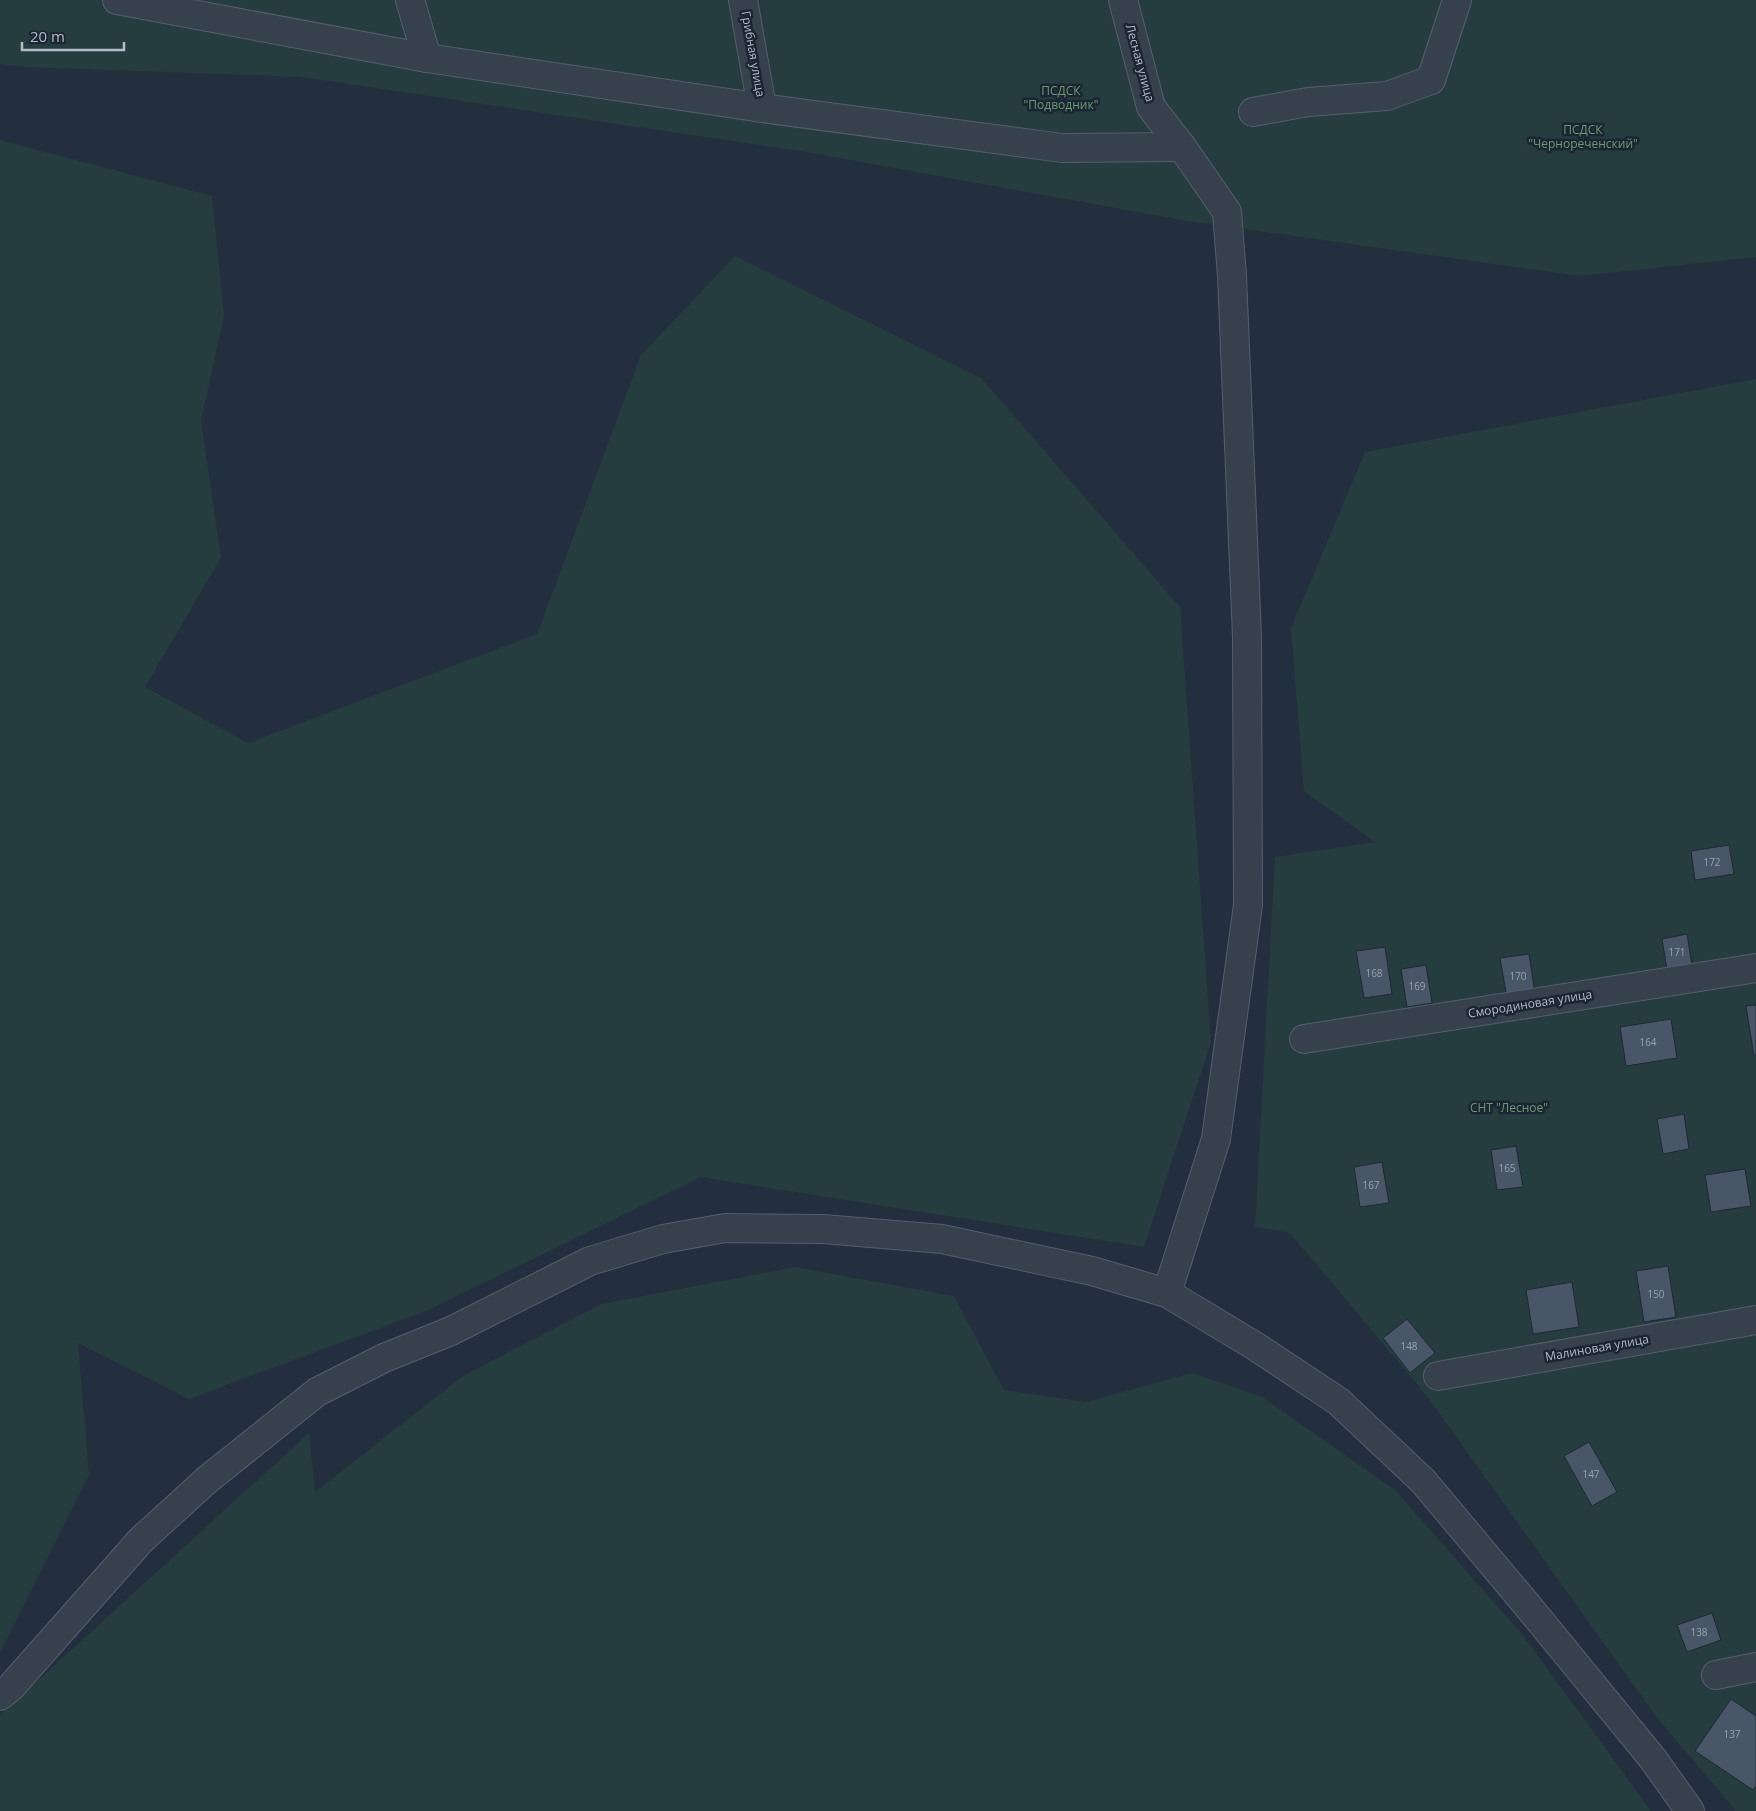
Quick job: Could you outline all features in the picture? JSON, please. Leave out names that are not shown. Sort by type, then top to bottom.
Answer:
[{"type":"street","points":[[117,0],[427,58],[762,108],[1062,148],[1182,147]]},
{"type":"street","points":[[410,0],[427,58]]},
{"type":"street","name":"Грибная улица","points":[[743,0],[762,108]]},
{"type":"street","name":"Лесная улица","points":[[1123,0],[1151,107],[1182,147],[1227,212],[1232,276],[1247,636],[1248,905],[1216,1139],[1166,1293]]},
{"type":"street","points":[[1253,112],[1308,102],[1388,96],[1432,80],[1458,0]]},
{"type":"street","name":"Смородиновая улица","points":[[1304,1039],[1756,968]]},
{"type":"street","points":[[0,1696],[11,1687],[141,1540],[208,1479],[317,1392],[384,1358],[451,1331],[590,1261],[663,1239],[725,1228],[824,1228],[942,1239],[1092,1271],[1166,1293],[1255,1346],[1338,1401],[1424,1481],[1653,1759],[1690,1811]]},
{"type":"street","name":"Малиновая улица","points":[[1438,1376],[1756,1320]]},
{"type":"street","points":[[1716,1675],[1756,1667]]},
{"type":"green space","points":[[0,0],[1756,0],[1756,257],[1580,276],[1187,221],[806,152],[302,77],[25,67],[0,64]]},
{"type":"green space","points":[[0,140],[212,196],[224,315],[201,421],[221,558],[145,687],[248,743],[537,634],[641,355],[735,256],[981,378],[1180,607],[1211,1042],[1144,1247],[701,1177],[426,1311],[189,1399],[78,1343],[89,1475],[0,1653]]},
{"type":"green space","name":"СНТ \"Лесное\"","points":[[1756,379],[1756,1811],[1736,1811],[1655,1715],[1427,1396],[1290,1233],[1255,1227],[1275,857],[1375,842],[1304,791],[1291,628],[1365,452]]},
{"type":"green space","points":[[795,1267],[954,1296],[1004,1390],[1086,1402],[1192,1373],[1262,1397],[1395,1490],[1522,1634],[1651,1811],[0,1811],[0,1715],[309,1433],[315,1492],[463,1376],[601,1304]]},
{"type":"building","points":[[1729,845],[1734,874],[1695,880],[1691,851]]},
{"type":"building","points":[[1687,934],[1692,966],[1667,970],[1662,939]]},
{"type":"building","points":[[1385,947],[1392,994],[1364,998],[1356,951]]},
{"type":"building","points":[[1529,954],[1535,994],[1507,998],[1500,958]]},
{"type":"building","points":[[1426,965],[1432,1003],[1407,1007],[1401,969]]},
{"type":"building","points":[[1756,1005],[1756,1055],[1754,1056],[1746,1006]]},
{"type":"building","points":[[1671,1019],[1677,1058],[1626,1066],[1620,1027]]},
{"type":"building","points":[[1684,1114],[1689,1149],[1663,1154],[1657,1119]]},
{"type":"building","points":[[1516,1146],[1523,1187],[1497,1190],[1491,1150]]},
{"type":"building","points":[[1382,1162],[1389,1203],[1360,1207],[1354,1167]]},
{"type":"building","points":[[1745,1169],[1751,1206],[1711,1212],[1705,1175]]},
{"type":"building","points":[[1668,1266],[1676,1317],[1644,1322],[1636,1271]]},
{"type":"building","points":[[1572,1282],[1579,1327],[1533,1334],[1526,1290]]},
{"type":"building","points":[[1407,1319],[1435,1353],[1410,1373],[1383,1338]]},
{"type":"building","points":[[1589,1442],[1617,1492],[1592,1506],[1564,1456]]},
{"type":"building","points":[[1712,1613],[1721,1640],[1687,1652],[1677,1625]]},
{"type":"building","points":[[1731,1699],[1756,1716],[1756,1786],[1753,1790],[1695,1751]]},
{"type":"park label","name":"ПСДСК \"Подводник\"","points":[[1061,98]]},
{"type":"park label","name":"ПСДСК \"Чернореченский\"","points":[[1583,137]]}]
